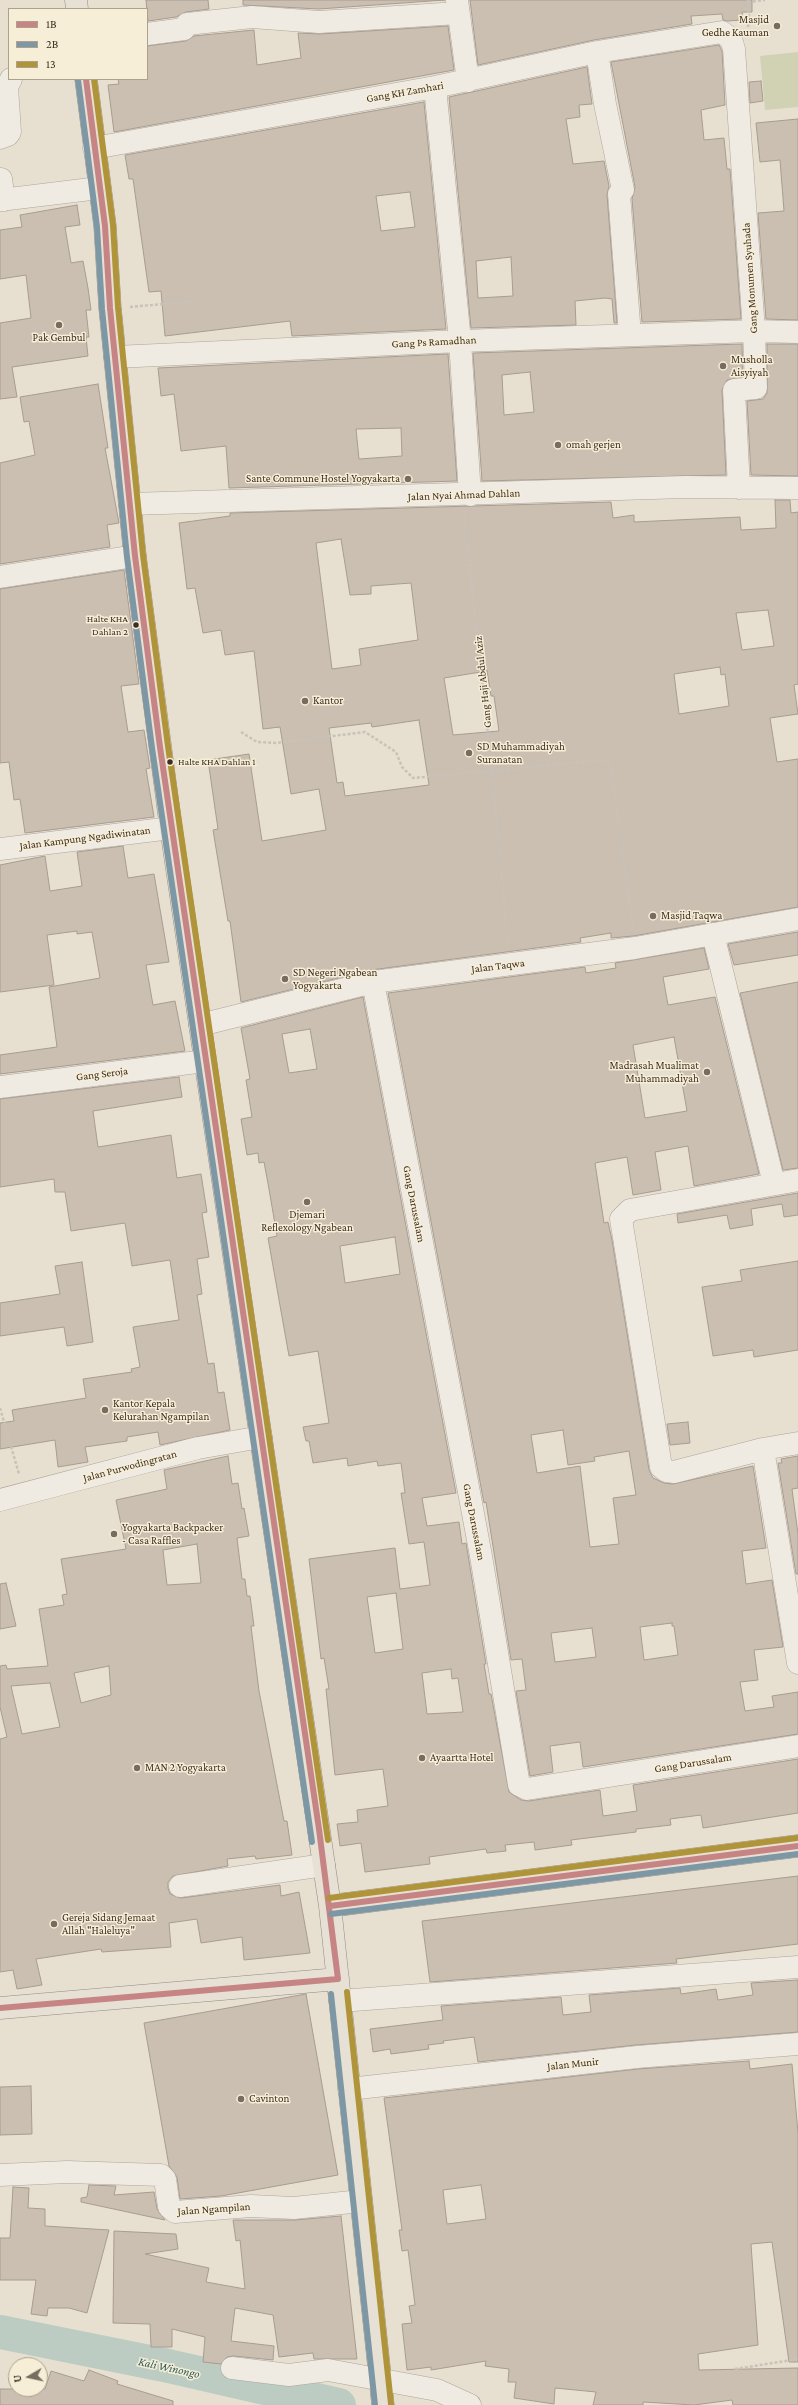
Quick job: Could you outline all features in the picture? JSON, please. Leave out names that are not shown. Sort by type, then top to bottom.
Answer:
[{"type":"main road","points":[[86,80],[105,226],[115,357],[135,556],[171,828],[330,1906],[381,2392]]},
{"type":"main road","points":[[330,1906],[798,1846]]},
{"type":"main road","points":[[0,2008],[338,1979]]},
{"type":"street","points":[[148,34],[184,29],[187,24],[252,17],[319,22],[373,9],[458,6],[468,80]]},
{"type":"street","name":"Gang KH Zamhari","points":[[94,148],[435,87],[597,52],[714,33]]},
{"type":"street","name":"Gang Monumen Syuhada","points":[[714,33],[726,35],[731,39],[734,49],[754,330],[756,388],[734,390],[739,488]]},
{"type":"street","points":[[597,52],[605,104],[616,148],[623,190],[619,194],[630,335]]},
{"type":"street","points":[[0,138],[8,135],[10,132],[6,87],[10,80]]},
{"type":"street","points":[[435,87],[460,341],[466,495]]},
{"type":"street","points":[[2,193],[99,188]]},
{"type":"street","name":"Gang Ps Ramadhan","points":[[115,357],[460,341],[754,330],[798,332]]},
{"type":"street","name":"Jalan Nyai Ahmad Dahlan","points":[[130,504],[466,495],[685,487],[798,488]]},
{"type":"street","points":[[0,577],[135,556]]},
{"type":"street","name":"Jalan Kampung Ngadiwinatan","points":[[0,849],[171,828]]},
{"type":"street","name":"Jalan Taqwa","points":[[200,1025],[372,982],[635,948],[798,919]]},
{"type":"street","points":[[713,934],[774,1184]]},
{"type":"street","name":"Gang Darussalam","points":[[372,982],[481,1556],[519,1785],[527,1789],[798,1746]]},
{"type":"street","name":"Gang Seroja","points":[[0,1087],[205,1061]]},
{"type":"street","points":[[798,1180],[630,1210],[621,1219],[661,1467],[666,1471],[674,1472],[763,1448],[798,1443]]},
{"type":"street","name":"Jalan Purwodingratan","points":[[0,1500],[198,1448],[261,1437]]},
{"type":"street","points":[[763,1448],[798,1663]]},
{"type":"street","points":[[180,1886],[324,1865]]},
{"type":"street","points":[[340,2001],[798,1967]]},
{"type":"street","name":"Jalan Munir","points":[[349,2089],[636,2057],[798,2044]]},
{"type":"street","name":"Jalan Ngampilan","points":[[0,2175],[67,2172],[161,2175],[165,2179],[170,2207],[175,2212],[251,2206],[294,2208],[361,2201]]},
{"type":"street","points":[[232,2368],[289,2375],[328,2370],[381,2392],[438,2390],[470,2405]]},
{"type":"path","points":[[748,2],[765,0]]},
{"type":"path","points":[[127,307],[195,301]]},
{"type":"path","name":"Gang Haji Abdul Aziz","points":[[466,495],[510,965]]},
{"type":"path","points":[[241,732],[257,742],[276,743],[365,732],[396,752],[402,767],[413,778],[603,760],[608,761],[611,767],[635,948]]},
{"type":"path","points":[[0,1408],[25,1493]]},
{"type":"path","points":[[735,2369],[798,2359]]},
{"type":"green space","points":[[798,52],[798,107],[765,110],[760,56]]},
{"type":"building","points":[[146,0],[208,0],[209,9],[186,12],[176,17],[148,21],[148,8],[147,8]]},
{"type":"building","points":[[243,0],[445,0],[319,9],[243,5]]},
{"type":"building","points":[[470,0],[752,0],[752,12],[742,12],[743,20],[723,20],[722,14],[691,16],[692,24],[594,40],[478,65]]},
{"type":"building","points":[[448,26],[454,70],[114,132],[108,85],[119,84],[118,80],[148,80],[148,46],[186,41],[194,36],[254,30],[257,65],[301,58],[298,33],[320,34]]},
{"type":"building","points":[[719,45],[722,51],[725,105],[701,110],[704,140],[724,138],[727,169],[730,169],[741,319],[642,322],[632,199],[635,187],[611,62]]},
{"type":"building","points":[[587,67],[592,104],[579,105],[580,117],[566,119],[573,164],[604,161],[609,186],[607,195],[617,323],[614,323],[612,299],[605,298],[575,301],[576,325],[471,328],[449,97]],"holes":[[[511,257],[513,296],[478,298],[476,261]]]},
{"type":"building","points":[[761,81],[763,101],[750,103],[749,82]]},
{"type":"building","points":[[424,102],[446,329],[292,336],[290,321],[165,336],[161,291],[149,292],[133,179],[129,179],[125,155]],"holes":[[[410,192],[415,227],[381,231],[376,196]]]},
{"type":"building","points":[[798,119],[798,320],[766,319],[758,213],[784,211],[780,160],[760,162],[756,123]]},
{"type":"building","points":[[77,205],[80,225],[65,227],[71,263],[83,261],[88,288],[91,310],[86,310],[89,337],[86,337],[88,356],[12,367],[17,397],[0,399],[0,323],[31,318],[26,275],[0,279],[0,230],[22,227],[20,215]]},
{"type":"building","points":[[742,344],[743,377],[727,380],[722,390],[726,475],[482,481],[473,353]],"holes":[[[530,372],[534,412],[504,415],[502,375]]]},
{"type":"building","points":[[767,344],[798,344],[798,476],[751,475],[747,401],[763,399],[767,393]]},
{"type":"building","points":[[448,354],[457,481],[229,488],[226,446],[181,451],[174,394],[161,396],[158,368]],"holes":[[[401,428],[402,456],[359,459],[356,429]]]},
{"type":"building","points":[[98,384],[108,448],[105,448],[119,523],[107,525],[110,547],[0,564],[0,463],[35,455],[29,421],[24,422],[20,397]]},
{"type":"building","points":[[775,500],[790,500],[791,513],[798,512],[798,684],[794,685],[798,714],[770,718],[777,762],[798,759],[798,907],[633,936],[611,938],[611,933],[580,938],[581,942],[371,970],[241,1002],[230,921],[228,921],[213,830],[218,829],[208,760],[249,754],[262,841],[326,830],[319,789],[291,794],[280,727],[263,729],[254,651],[225,655],[221,630],[203,633],[195,588],[187,589],[179,523],[230,516],[230,513],[611,502],[613,518],[634,515],[634,522],[740,517],[741,530],[776,528]],"holes":[[[341,539],[350,595],[371,594],[371,586],[411,583],[418,640],[359,649],[361,665],[332,669],[316,543]],[[768,610],[774,646],[742,650],[736,613]],[[720,667],[721,675],[725,674],[729,706],[679,714],[674,674]],[[487,671],[491,696],[494,696],[499,731],[453,735],[444,678]],[[419,720],[429,785],[345,796],[343,782],[337,783],[329,728],[371,723],[372,727]]]},
{"type":"building","points":[[124,570],[139,684],[121,686],[128,732],[144,730],[150,768],[146,769],[154,817],[25,833],[20,799],[14,800],[9,762],[0,763],[0,589]]},
{"type":"building","points":[[123,846],[128,878],[154,874],[169,962],[146,965],[153,1005],[175,1001],[185,1051],[0,1074],[0,1055],[57,1047],[49,987],[100,978],[92,932],[77,934],[77,931],[47,935],[54,985],[0,992],[0,865],[45,856],[50,891],[82,886],[77,852]]},
{"type":"building","points":[[798,932],[798,955],[734,965],[728,944]]},
{"type":"building","points":[[704,948],[709,969],[663,977],[668,1005],[715,997],[759,1174],[694,1186],[688,1146],[655,1152],[661,1190],[633,1195],[627,1157],[595,1163],[604,1223],[608,1222],[612,1240],[649,1470],[653,1478],[664,1483],[673,1484],[753,1466],[766,1548],[742,1551],[746,1584],[772,1580],[783,1647],[754,1650],[758,1680],[740,1682],[745,1711],[774,1707],[772,1696],[798,1692],[798,1734],[583,1767],[580,1742],[550,1746],[553,1772],[530,1776],[516,1691],[526,1690],[522,1659],[511,1660],[486,1502],[484,1503],[388,993],[585,967],[586,973],[616,968],[615,963]],"holes":[[[674,1037],[687,1111],[645,1118],[633,1045]],[[563,1430],[568,1465],[595,1461],[594,1457],[629,1451],[636,1495],[613,1498],[619,1544],[590,1547],[580,1466],[537,1473],[531,1435]],[[672,1623],[672,1626],[674,1626],[678,1655],[644,1660],[640,1627]],[[592,1628],[596,1657],[555,1662],[551,1633]]]},
{"type":"building","points":[[798,982],[798,1168],[783,1170],[740,993]]},
{"type":"building","points":[[363,997],[456,1493],[422,1498],[427,1526],[459,1522],[462,1544],[466,1543],[486,1664],[484,1664],[489,1694],[491,1694],[509,1792],[521,1800],[529,1801],[600,1790],[603,1816],[637,1811],[633,1785],[798,1759],[798,1813],[703,1828],[701,1815],[670,1819],[671,1825],[636,1829],[636,1832],[571,1840],[572,1845],[535,1850],[534,1842],[505,1845],[506,1851],[487,1853],[486,1849],[429,1857],[430,1864],[365,1872],[361,1843],[340,1846],[337,1824],[358,1822],[357,1810],[388,1806],[383,1769],[335,1775],[326,1689],[329,1689],[324,1658],[321,1659],[309,1559],[395,1548],[400,1589],[430,1585],[424,1542],[409,1544],[401,1493],[405,1493],[401,1463],[378,1466],[377,1461],[348,1466],[347,1458],[313,1463],[309,1441],[306,1441],[303,1427],[329,1423],[318,1351],[289,1356],[268,1238],[277,1236],[264,1162],[259,1163],[258,1153],[247,1155],[241,1119],[252,1117],[246,1080],[250,1079],[241,1028]],"holes":[[[310,1029],[317,1069],[289,1073],[282,1034]],[[395,1237],[400,1274],[345,1283],[340,1246]],[[396,1593],[403,1649],[375,1653],[367,1597]],[[451,1669],[452,1679],[458,1678],[463,1712],[427,1714],[422,1673]]]},
{"type":"building","points":[[179,1077],[182,1097],[93,1111],[98,1147],[171,1135],[177,1178],[201,1174],[207,1212],[202,1213],[209,1257],[197,1259],[202,1294],[197,1295],[208,1364],[214,1363],[218,1393],[224,1392],[230,1430],[160,1445],[158,1432],[127,1437],[127,1441],[85,1447],[88,1462],[58,1467],[55,1440],[0,1449],[0,1423],[14,1421],[12,1410],[86,1398],[83,1379],[132,1372],[131,1369],[140,1367],[133,1327],[179,1320],[170,1260],[132,1266],[125,1223],[71,1231],[65,1192],[55,1192],[54,1179],[0,1187],[0,1099]]},
{"type":"building","points":[[798,1193],[798,1215],[784,1217],[782,1204],[751,1209],[753,1225],[730,1229],[727,1215],[678,1223],[677,1214]]},
{"type":"building","points":[[798,1261],[798,1350],[754,1357],[753,1350],[713,1356],[702,1287],[742,1281],[740,1270]]},
{"type":"building","points":[[82,1262],[93,1342],[67,1346],[64,1327],[0,1336],[0,1303],[60,1294],[55,1266]]},
{"type":"building","points":[[688,1422],[690,1443],[670,1445],[667,1424]]},
{"type":"building","points":[[228,1456],[232,1484],[238,1483],[242,1509],[244,1508],[249,1536],[237,1538],[242,1579],[245,1579],[247,1596],[250,1596],[254,1626],[251,1626],[259,1691],[284,1821],[287,1821],[292,1855],[256,1859],[255,1856],[227,1859],[228,1866],[173,1876],[168,1882],[168,1888],[170,1894],[181,1898],[280,1885],[281,1896],[299,1892],[310,1953],[244,1960],[242,1937],[201,1943],[197,1919],[169,1923],[171,1947],[102,1952],[101,1949],[36,1959],[42,1985],[17,1989],[13,1970],[0,1972],[0,1739],[7,1737],[0,1707],[0,1666],[6,1665],[7,1669],[48,1666],[39,1609],[64,1605],[62,1595],[67,1594],[61,1559],[126,1549],[116,1500],[167,1489],[164,1470]],"holes":[[[197,1544],[201,1583],[167,1585],[163,1550]],[[109,1666],[111,1695],[81,1703],[74,1673]],[[50,1683],[60,1727],[22,1734],[11,1686]]]},
{"type":"building","points":[[798,1456],[798,1488],[792,1489],[798,1534],[798,1574],[796,1574],[778,1463],[782,1463],[781,1459]]},
{"type":"building","points":[[6,1583],[16,1626],[0,1629],[0,1584]]},
{"type":"building","points":[[798,1876],[798,1944],[676,1959],[677,1963],[430,1982],[422,1921]]},
{"type":"building","points":[[798,1980],[798,2032],[636,2045],[478,2062],[474,2037],[443,2041],[444,2043],[428,2045],[429,2049],[391,2054],[390,2049],[373,2052],[370,2029],[443,2020],[441,2006],[561,1997],[563,2015],[591,2012],[589,1995],[680,1988],[681,1994],[716,1989],[718,2000],[753,1995],[751,1983]]},
{"type":"building","name":"Cavinton","points":[[306,1994],[338,2175],[221,2196],[180,2199],[177,2177],[169,2166],[144,2023]]},
{"type":"building","points":[[749,2061],[750,2069],[792,2064],[798,2133],[798,2362],[789,2362],[772,2242],[751,2244],[758,2345],[698,2354],[699,2370],[798,2368],[798,2405],[733,2405],[732,2400],[694,2405],[643,2402],[643,2405],[593,2405],[596,2392],[555,2388],[554,2404],[514,2398],[516,2382],[508,2382],[509,2369],[485,2366],[486,2361],[431,2370],[431,2367],[407,2370],[402,2324],[412,2323],[409,2306],[415,2305],[408,2250],[402,2251],[399,2230],[402,2230],[384,2098],[638,2069]],"holes":[[[481,2185],[486,2219],[447,2224],[443,2190]]]},
{"type":"building","points":[[31,2086],[32,2134],[0,2135],[0,2087]]},
{"type":"building","points":[[89,2185],[116,2186],[114,2195],[154,2192],[157,2209],[165,2220],[81,2202],[81,2198],[87,2197]]},
{"type":"building","points":[[13,2187],[29,2188],[28,2208],[45,2209],[45,2226],[109,2230],[87,2313],[69,2308],[48,2308],[47,2316],[31,2314],[36,2280],[0,2280],[0,2238],[10,2238]]},
{"type":"building","points":[[341,2216],[357,2359],[314,2359],[313,2353],[279,2357],[273,2315],[235,2308],[231,2341],[274,2346],[273,2360],[234,2356],[227,2357],[221,2364],[203,2362],[205,2337],[172,2329],[172,2347],[151,2347],[150,2324],[113,2323],[114,2231],[176,2234],[178,2249],[145,2254],[209,2268],[206,2282],[245,2289],[240,2240],[236,2241],[233,2220],[295,2220]]},
{"type":"building","points":[[89,2370],[118,2381],[117,2384],[173,2401],[173,2405],[0,2405],[0,2389],[8,2389],[8,2397],[48,2397],[48,2380],[51,2371],[84,2381]]},
{"type":"waterway","name":"Kali Winongo","points":[[0,2332],[164,2365],[339,2405]]},
{"type":"transit line","name":"2B","points":[[78,80],[97,227],[102,309],[127,557],[152,748],[312,1842]]},
{"type":"transit line","name":"1B","points":[[0,2008],[338,1979],[319,1829],[160,747],[135,556],[110,308],[105,226],[86,80]]},
{"type":"transit line","name":"13","points":[[94,80],[113,225],[118,307],[143,555],[168,746],[328,1840]]},
{"type":"transit line","name":"13","points":[[329,1898],[797,1838]]},
{"type":"transit line","name":"1B","points":[[330,1906],[798,1846]]},
{"type":"transit line","name":"2B","points":[[331,1914],[798,1854]]},
{"type":"transit line","name":"13","points":[[347,1992],[391,2404]]},
{"type":"transit line","name":"2B","points":[[331,1994],[375,2405]]},
{"type":"place","name":"Masjid Gedhe Kauman","points":[[777,26]]},
{"type":"place","name":"Pak Gembul","points":[[59,325]]},
{"type":"place","name":"Musholla Aisyiyah","points":[[723,366]]},
{"type":"place","name":"omah gerjen","points":[[558,445]]},
{"type":"place","name":"Sante Commune Hostel Yogyakarta","points":[[408,479]]},
{"type":"place","name":"Halte KHA Dahlan 2","points":[[136,625]]},
{"type":"place","name":"Kantor","points":[[305,701]]},
{"type":"place","name":"SD Muhammadiyah Suranatan","points":[[469,753]]},
{"type":"place","name":"Halte KHA Dahlan 1","points":[[170,762]]},
{"type":"place","name":"Masjid Taqwa","points":[[653,916]]},
{"type":"place","name":"SD Negeri Ngabean Yogyakarta","points":[[285,979]]},
{"type":"place","name":"Madrasah Mualimat Muhammadiyah","points":[[707,1072]]},
{"type":"place","name":"Djemari Reflexology Ngabean","points":[[307,1202]]},
{"type":"place","name":"Kantor Kepala Kelurahan Ngampilan","points":[[105,1410]]},
{"type":"place","name":"Yogyakarta Backpacker - Casa Raffles","points":[[114,1534]]},
{"type":"place","name":"Ayaartta Hotel","points":[[422,1758]]},
{"type":"place","name":"MAN 2 Yogyakarta","points":[[137,1768]]},
{"type":"place","name":"Gereja Sidang Jemaat Allah \"Haleluya\"","points":[[54,1924]]},
{"type":"place","name":"Cavinton","points":[[241,2099]]}]
